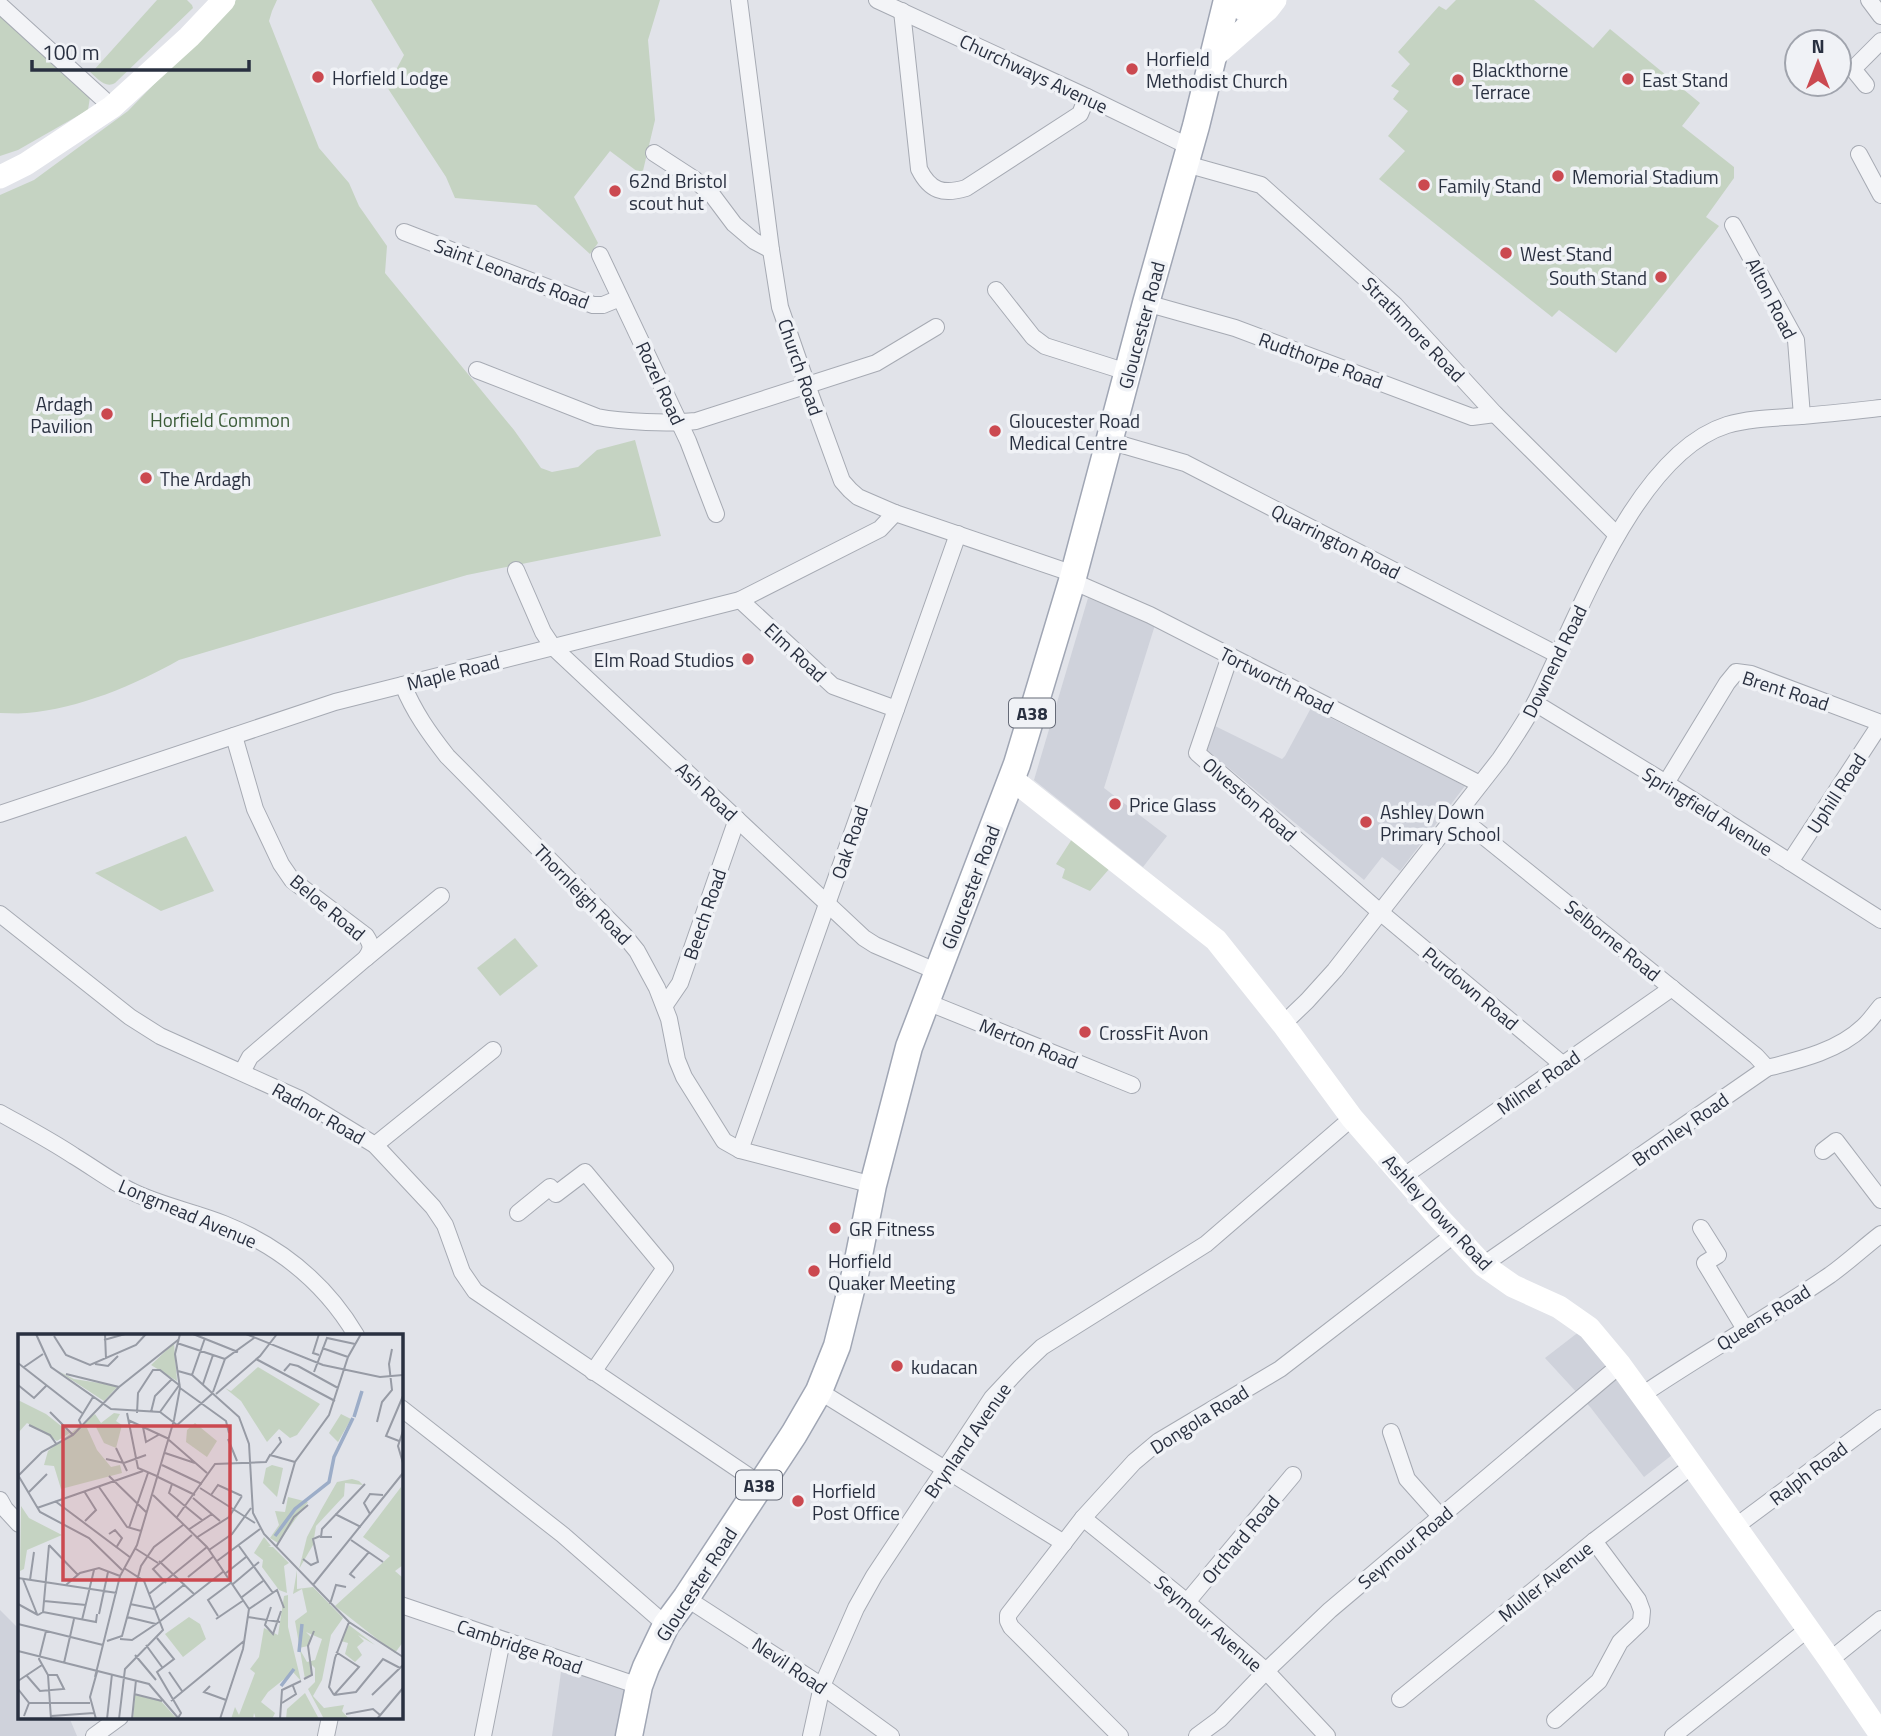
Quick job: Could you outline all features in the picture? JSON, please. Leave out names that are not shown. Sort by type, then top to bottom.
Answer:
[{"type":"main road","name":"Gloucester Road","points":[[629,1736],[639,1686],[666,1625],[819,1391],[833,1355],[846,1312],[873,1185],[909,1047],[1012,779],[1073,577],[1188,155],[1227,0]]},
{"type":"main road","points":[[1234,0],[1241,8],[1252,9],[1268,0]]},
{"type":"main road","points":[[1213,57],[1275,0]]},
{"type":"main road","points":[[0,177],[112,107],[189,37],[214,3]]},
{"type":"main road","name":"Ashley Down Road","points":[[1012,779],[1216,940],[1283,1024],[1352,1118],[1483,1265],[1513,1286],[1559,1307],[1589,1328],[1642,1395],[1881,1735]]},
{"type":"street","name":"Church Road","points":[[739,0],[780,307],[842,481],[858,497],[895,513],[1073,577]]},
{"type":"street","name":"Churchways Avenue","points":[[877,0],[1087,97],[1188,155]]},
{"type":"street","points":[[1869,0],[1881,16]]},
{"type":"street","points":[[0,5],[112,107]]},
{"type":"street","points":[[902,12],[919,169],[925,180],[934,188],[944,192],[966,188],[1080,114],[1087,97]]},
{"type":"street","points":[[1866,85],[1853,69],[1881,41]]},
{"type":"street","points":[[654,153],[694,179],[713,196],[734,224],[754,241],[771,250]]},
{"type":"street","points":[[1859,154],[1881,195]]},
{"type":"street","name":"Strathmore Road","points":[[1188,155],[1261,185],[1395,305],[1494,414],[1617,535]]},
{"type":"street","name":"Alton Road","points":[[1733,225],[1796,340],[1802,416]]},
{"type":"street","name":"Saint Leonards Road","points":[[404,232],[593,305],[603,305],[620,298]]},
{"type":"street","name":"Rozel Road","points":[[600,255],[680,423],[716,514]]},
{"type":"street","points":[[996,290],[1032,337],[1045,346],[1128,372]]},
{"type":"street","name":"Rudthorpe Road","points":[[1146,303],[1235,328],[1472,416],[1494,414]]},
{"type":"street","points":[[477,370],[597,417],[680,423],[696,421],[876,363],[936,327]]},
{"type":"street","name":"Downend Road","points":[[1283,1024],[1335,970],[1518,733],[1617,535],[1635,506],[1665,469],[1689,445],[1726,425],[1749,420],[1881,408]]},
{"type":"street","name":"Quarrington Road","points":[[1109,441],[1185,463],[1558,655]]},
{"type":"street","name":"Maple Road","points":[[0,814],[335,702],[740,600],[880,529],[895,513]]},
{"type":"street","name":"Oak Road","points":[[740,1150],[958,534]]},
{"type":"street","name":"Ash Road","points":[[516,570],[543,632],[553,647],[864,938],[938,972]]},
{"type":"street","name":"Tortworth Road","points":[[1073,577],[1480,784]]},
{"type":"street","name":"Elm Road","points":[[740,600],[833,686],[896,709]]},
{"type":"street","name":"Olveston Road","points":[[1230,656],[1196,753],[1380,912]]},
{"type":"street","name":"Brent Road","points":[[1666,783],[1721,691],[1736,672],[1751,674],[1881,723]]},
{"type":"street","name":"Thornleigh Road","points":[[403,685],[425,728],[447,756],[624,934],[637,951],[665,1005],[677,1060],[684,1077],[724,1141],[740,1150],[873,1185]]},
{"type":"street","name":"Springfield Avenue","points":[[1535,703],[1881,920]]},
{"type":"street","name":"Uphill Road","points":[[1790,862],[1881,723]]},
{"type":"street","name":"Beloe Road","points":[[234,736],[255,809],[281,864],[292,880],[366,936],[371,951],[258,1048],[242,1072]]},
{"type":"street","name":"Selborne Road","points":[[1457,814],[1756,1056],[1767,1068]]},
{"type":"street","name":"Beech Road","points":[[665,1005],[680,983],[737,819]]},
{"type":"street","points":[[366,958],[441,896]]},
{"type":"street","name":"Purdown Road","points":[[1380,912],[1562,1064]]},
{"type":"street","name":"Radnor Road","points":[[0,914],[130,1017],[170,1041],[300,1099],[375,1145],[433,1207],[445,1225],[462,1272],[475,1291],[760,1484]]},
{"type":"street","name":"Milner Road","points":[[1404,1176],[1672,988]]},
{"type":"street","name":"Merton Road","points":[[927,1002],[1132,1085]]},
{"type":"street","name":"Bromley Road","points":[[1483,1265],[1767,1068],[1842,1043],[1863,1028],[1881,1006]]},
{"type":"street","points":[[375,1145],[493,1050]]},
{"type":"street","name":"Longmead Avenue","points":[[0,1113],[136,1194],[224,1224],[252,1237],[293,1262],[325,1291],[355,1334]]},
{"type":"street","name":"Brynland Avenue","points":[[811,1736],[822,1686],[856,1608],[874,1576],[992,1398],[1042,1347],[1206,1244],[1352,1118]]},
{"type":"street","points":[[1823,1151],[1836,1142],[1881,1200]]},
{"type":"street","points":[[518,1213],[550,1187],[556,1195],[585,1172],[665,1268],[593,1372]]},
{"type":"street","points":[[1701,1228],[1718,1255],[1705,1263],[1745,1329]]},
{"type":"street","name":"Dongola Road","points":[[1120,1736],[1011,1627],[1009,1615],[1083,1518],[1134,1462],[1159,1441],[1280,1369],[1455,1234]]},
{"type":"street","name":"Queens Road","points":[[1642,1395],[1832,1273],[1881,1234]]},
{"type":"street","name":"Seymour Road","points":[[1197,1736],[1220,1719],[1330,1610],[1620,1365]]},
{"type":"street","points":[[819,1391],[1064,1543]]},
{"type":"street","points":[[402,1409],[563,1535],[666,1625]]},
{"type":"street","name":"Ralph Road","points":[[1735,1527],[1881,1418]]},
{"type":"street","points":[[1391,1432],[1407,1479],[1440,1516]]},
{"type":"street","name":"Muller Avenue","points":[[1400,1699],[1594,1541],[1692,1466]]},
{"type":"street","name":"Orchard Road","points":[[1187,1602],[1293,1475]]},
{"type":"street","points":[[0,1500],[18,1523]]},
{"type":"street","name":"Seymour Avenue","points":[[1083,1518],[1187,1602],[1266,1671],[1327,1736]]},
{"type":"street","points":[[1555,1720],[1599,1681],[1619,1642],[1641,1622],[1639,1600],[1594,1541]]},
{"type":"street","name":"Nevil Road","points":[[686,1598],[822,1686],[891,1736]]},
{"type":"street","name":"Cambridge Road","points":[[402,1605],[639,1686]]},
{"type":"street","points":[[1830,1660],[1881,1619]]},
{"type":"street","points":[[1673,1736],[1808,1629]]},
{"type":"street","points":[[483,1736],[502,1640]]},
{"type":"street","points":[[94,1736],[119,1718]]},
{"type":"street","points":[[326,1736],[330,1718]]},
{"type":"shaded area","points":[[1088,598],[1155,625],[1104,788],[1167,836],[1143,867],[1034,780]]},
{"type":"shaded area","name":"Ashley Down Primary School","points":[[1311,708],[1465,786],[1400,871],[1382,857],[1364,880],[1207,750],[1215,726],[1282,759]]},
{"type":"shaded area","points":[[1580,1331],[1623,1383],[1672,1455],[1644,1477],[1591,1408],[1545,1358]]},
{"type":"shaded area","points":[[0,1610],[18,1628],[18,1718],[69,1718],[77,1736],[0,1736]]},
{"type":"shaded area","points":[[562,1665],[629,1690],[621,1736],[552,1736]]},
{"type":"green space","points":[[157,0],[187,0],[193,8],[115,83],[101,81],[88,70],[94,70]]},
{"type":"green space","name":"Horfield Common","points":[[236,0],[277,0],[269,21],[319,148],[349,183],[359,206],[387,246],[385,273],[514,430],[541,468],[552,472],[578,467],[597,450],[635,440],[661,536],[467,575],[179,660],[125,687],[66,707],[24,713],[0,713],[0,195],[34,180],[128,111]]},
{"type":"green space","points":[[371,0],[660,0],[648,40],[655,120],[642,175],[610,151],[574,197],[598,243],[590,254],[536,205],[455,198],[446,177],[387,87],[404,55]]},
{"type":"green space","name":"Memorial Stadium","points":[[1456,0],[1534,0],[1593,48],[1610,29],[1700,103],[1682,126],[1734,167],[1734,178],[1706,217],[1719,226],[1616,353],[1559,310],[1552,317],[1379,179],[1405,151],[1388,136],[1408,111],[1393,99],[1399,91],[1391,86],[1410,64],[1398,52],[1439,6],[1446,10]]},
{"type":"green space","points":[[0,6],[90,97],[88,110],[18,150],[0,156]]},
{"type":"green space","points":[[186,836],[214,891],[161,911],[95,873]]},
{"type":"green space","points":[[1072,839],[1110,868],[1090,891],[1062,878],[1065,869],[1056,864]]},
{"type":"green space","points":[[515,938],[538,966],[500,996],[477,968]]},
{"type":"place","name":"Horfield Methodist Church","points":[[1132,69]]},
{"type":"place","name":"Horfield Lodge","points":[[318,77]]},
{"type":"place","name":"East Stand","points":[[1628,79]]},
{"type":"place","name":"Blackthorne Terrace","points":[[1458,80]]},
{"type":"place","name":"Memorial Stadium","points":[[1558,176]]},
{"type":"place","name":"Family Stand","points":[[1424,185]]},
{"type":"place","name":"62nd Bristol scout hut","points":[[615,191]]},
{"type":"place","name":"West Stand","points":[[1506,253]]},
{"type":"place","name":"South Stand","points":[[1661,277]]},
{"type":"place","name":"Ardagh Pavilion","points":[[107,414]]},
{"type":"place","name":"Gloucester Road Medical Centre","points":[[995,431]]},
{"type":"place","name":"The Ardagh","points":[[146,478]]},
{"type":"place","name":"Elm Road Studios","points":[[748,659]]},
{"type":"place","name":"Price Glass","points":[[1115,804]]},
{"type":"place","name":"Ashley Down Primary School","points":[[1366,822]]},
{"type":"place","name":"CrossFit Avon","points":[[1085,1032]]},
{"type":"place","name":"GR Fitness","points":[[835,1228]]},
{"type":"place","name":"Horfield Quaker Meeting","points":[[814,1271]]},
{"type":"place","name":"kudacan","points":[[897,1366]]},
{"type":"place","name":"Horfield Post Office","points":[[798,1501]]}]
